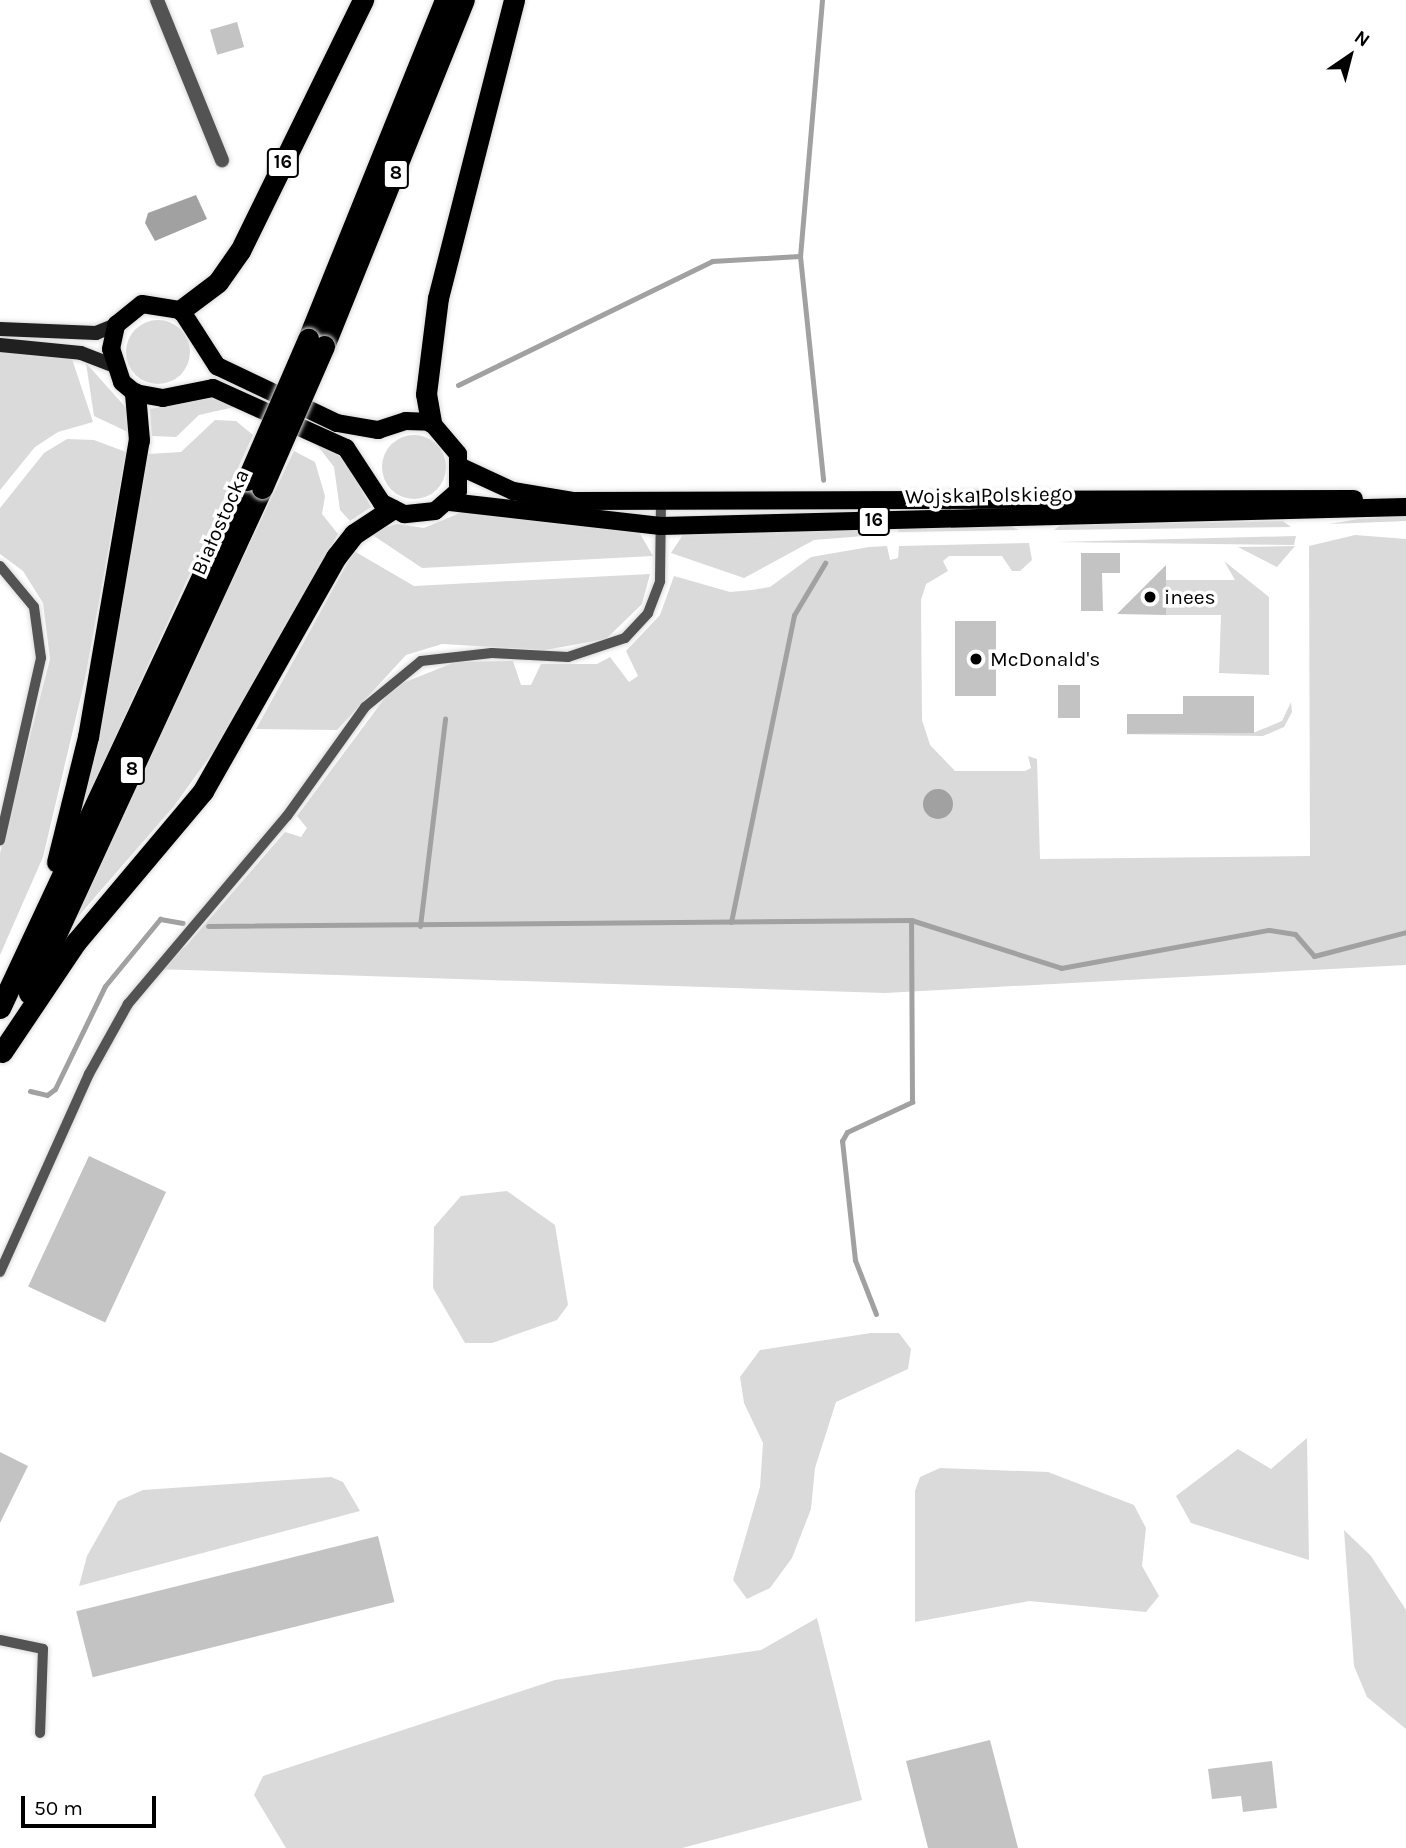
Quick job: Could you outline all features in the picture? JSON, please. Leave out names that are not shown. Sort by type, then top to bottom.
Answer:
[{"type":"highway","name":"16","points":[[181,310],[218,282],[240,251],[363,0]]},
{"type":"highway","name":"Białostocka","points":[[316,342],[445,0]]},
{"type":"highway","name":"Białostocka","points":[[1,1053],[255,484],[464,0]]},
{"type":"highway","points":[[431,422],[426,394],[438,298],[514,0]]},
{"type":"highway","points":[[39,924],[88,737],[139,440],[135,393]]},
{"type":"highway","name":"Białostocka","points":[[0,1008],[255,484]]},
{"type":"highway","points":[[1,1053],[76,942],[221,765],[336,557],[354,534],[392,509]]},
{"type":"main road","points":[[0,329],[96,333],[116,325],[142,304],[181,310],[217,366],[230,375],[350,428],[431,422],[453,441],[461,467],[450,502]]},
{"type":"main road","points":[[113,365],[116,325]]},
{"type":"main road","points":[[0,345],[81,353],[113,365],[135,393],[163,398],[200,387],[226,394],[346,448],[392,509]]},
{"type":"main road","name":"Wojska Polskiego","points":[[461,467],[535,496],[661,500],[1042,498],[1406,504]]},
{"type":"main road","points":[[1042,498],[1042,517]]},
{"type":"main road","name":"16","points":[[392,509],[420,516],[450,502]]},
{"type":"main road","name":"Wojska Polskiego","points":[[450,502],[661,526],[1042,517],[1406,504]]},
{"type":"street","points":[[157,0],[222,160]]},
{"type":"lane","points":[[0,1272],[89,1074],[128,1004],[287,816],[365,707],[421,661],[492,653],[568,657],[610,648],[640,623],[656,597],[661,500]]},
{"type":"lane","points":[[0,566],[34,607],[41,658],[0,840]]},
{"type":"lane","points":[[0,1640],[43,1649],[40,1734]]},
{"type":"shaded area","points":[[196,195],[207,219],[155,241],[145,223],[148,213]]},
{"type":"shaded area","points":[[158,320],[176,326],[184,334],[190,352],[184,370],[176,378],[158,384],[140,378],[132,370],[126,352],[132,334],[140,326]]},
{"type":"shaded area","points":[[0,352],[72,359],[93,422],[58,432],[35,447],[0,490]]},
{"type":"shaded area","points":[[86,363],[128,410],[130,433],[94,416]]},
{"type":"shaded area","points":[[211,398],[239,406],[199,415],[176,437],[152,436],[150,409]]},
{"type":"shaded area","points":[[215,420],[236,421],[253,435],[81,812],[148,454],[181,452]]},
{"type":"shaded area","points":[[414,435],[432,441],[440,449],[446,467],[440,485],[432,493],[414,499],[396,493],[388,485],[382,467],[388,449],[396,441]]},
{"type":"shaded area","points":[[67,439],[94,440],[126,452],[85,679],[43,857],[0,955],[0,853],[50,659],[43,603],[23,571],[0,554],[0,508],[44,453]]},
{"type":"shaded area","points":[[314,441],[344,457],[371,507],[350,521],[340,510],[334,467]]},
{"type":"shaded area","points":[[294,451],[315,462],[325,496],[322,514],[338,534],[228,731],[174,806],[62,935]]},
{"type":"shaded area","points":[[467,510],[639,532],[653,556],[422,568],[368,532],[397,524],[424,528]]},
{"type":"shaded area","points":[[1406,515],[1406,521],[1329,524],[1359,519]]},
{"type":"shaded area","points":[[1283,521],[1291,527],[1054,530],[1061,525]]},
{"type":"shaded area","points":[[901,525],[1007,525],[1019,530],[898,532]]},
{"type":"shaded area","points":[[885,527],[889,534],[814,540],[744,578],[671,553],[684,533]]},
{"type":"shaded area","points":[[1355,535],[1406,539],[1406,965],[885,993],[154,969],[186,946],[285,832],[301,837],[307,828],[297,816],[393,687],[455,662],[513,661],[521,685],[531,685],[541,664],[597,664],[610,657],[629,682],[638,676],[626,651],[660,615],[674,576],[730,592],[752,590],[770,587],[811,557],[869,547],[887,546],[890,560],[898,558],[899,546],[1029,543],[1032,560],[1020,571],[1012,571],[1002,556],[949,556],[943,561],[948,571],[926,584],[921,600],[922,720],[930,745],[955,771],[1025,771],[1031,768],[1028,756],[1037,759],[1040,859],[1310,856],[1309,546]]},
{"type":"shaded area","points":[[1296,536],[1294,545],[1056,542]]},
{"type":"shaded area","points":[[1295,546],[1277,567],[1238,547]]},
{"type":"shaded area","points":[[354,551],[414,586],[650,574],[642,604],[606,639],[545,650],[442,644],[406,655],[337,730],[256,729]]},
{"type":"shaded area","points":[[1224,561],[1269,597],[1269,675],[1219,673],[1221,615],[1166,615],[1166,580],[1235,580]]},
{"type":"shaded area","points":[[1291,702],[1292,712],[1284,727],[1263,736],[1113,734],[1253,733],[1282,721]]},
{"type":"shaded area","points":[[938,789],[949,793],[953,804],[949,815],[938,819],[927,815],[923,804],[927,793]]},
{"type":"shaded area","points":[[507,1191],[555,1225],[568,1305],[557,1320],[492,1343],[465,1343],[433,1288],[434,1227],[461,1196]]},
{"type":"shaded area","points":[[871,1333],[899,1333],[911,1349],[908,1369],[836,1402],[815,1468],[811,1509],[792,1558],[770,1588],[747,1599],[733,1580],[760,1487],[763,1443],[744,1403],[740,1377],[760,1350]]},
{"type":"shaded area","points":[[1307,1438],[1309,1560],[1191,1523],[1176,1496],[1238,1449],[1271,1469]]},
{"type":"shaded area","points":[[940,1468],[1048,1472],[1134,1505],[1146,1528],[1142,1566],[1159,1596],[1146,1612],[1029,1601],[915,1622],[915,1491],[920,1477]]},
{"type":"shaded area","points":[[331,1477],[343,1482],[360,1511],[79,1586],[87,1556],[118,1501],[143,1490]]},
{"type":"shaded area","points":[[1344,1530],[1371,1556],[1406,1610],[1406,1729],[1367,1697],[1354,1666]]},
{"type":"shaded area","points":[[817,1618],[862,1800],[682,1848],[286,1848],[254,1795],[263,1776],[555,1680],[761,1650]]},
{"type":"building","points":[[237,22],[244,47],[217,55],[210,30]]},
{"type":"building","points":[[1081,553],[1120,553],[1120,573],[1102,573],[1103,611],[1081,611]]},
{"type":"building","name":"inees","points":[[1166,565],[1166,615],[1117,614]]},
{"type":"building","name":"McDonald's","points":[[955,621],[996,621],[996,696],[955,696]]},
{"type":"building","points":[[1058,685],[1080,685],[1080,718],[1058,718]]},
{"type":"building","points":[[1183,696],[1254,696],[1254,733],[1127,734],[1127,714],[1183,714]]},
{"type":"building","points":[[89,1156],[166,1192],[105,1322],[28,1287]]},
{"type":"building","points":[[0,1452],[28,1466],[0,1523]]},
{"type":"building","points":[[378,1536],[394,1602],[93,1677],[76,1611]]},
{"type":"building","points":[[990,1740],[1018,1848],[928,1848],[906,1761]]},
{"type":"building","points":[[1272,1761],[1277,1808],[1243,1812],[1241,1796],[1212,1799],[1208,1769]]},
{"type":"waterway","points":[[822,0],[800,256],[823,480]]},
{"type":"waterway","points":[[458,385],[712,261],[800,256]]},
{"type":"waterway","points":[[731,922],[794,615],[825,563]]},
{"type":"waterway","points":[[420,926],[445,719]]},
{"type":"waterway","points":[[30,1091],[47,1095],[55,1089],[105,986],[160,919],[183,923]]},
{"type":"waterway","points":[[208,926],[911,920],[1061,968],[1269,930],[1295,934],[1314,956],[1406,932]]},
{"type":"waterway","points":[[876,1314],[855,1260],[842,1141],[847,1132],[912,1102],[911,920]]},
{"type":"place","name":"inees","points":[[1150,597]]},
{"type":"place","name":"McDonald's","points":[[976,659]]}]
